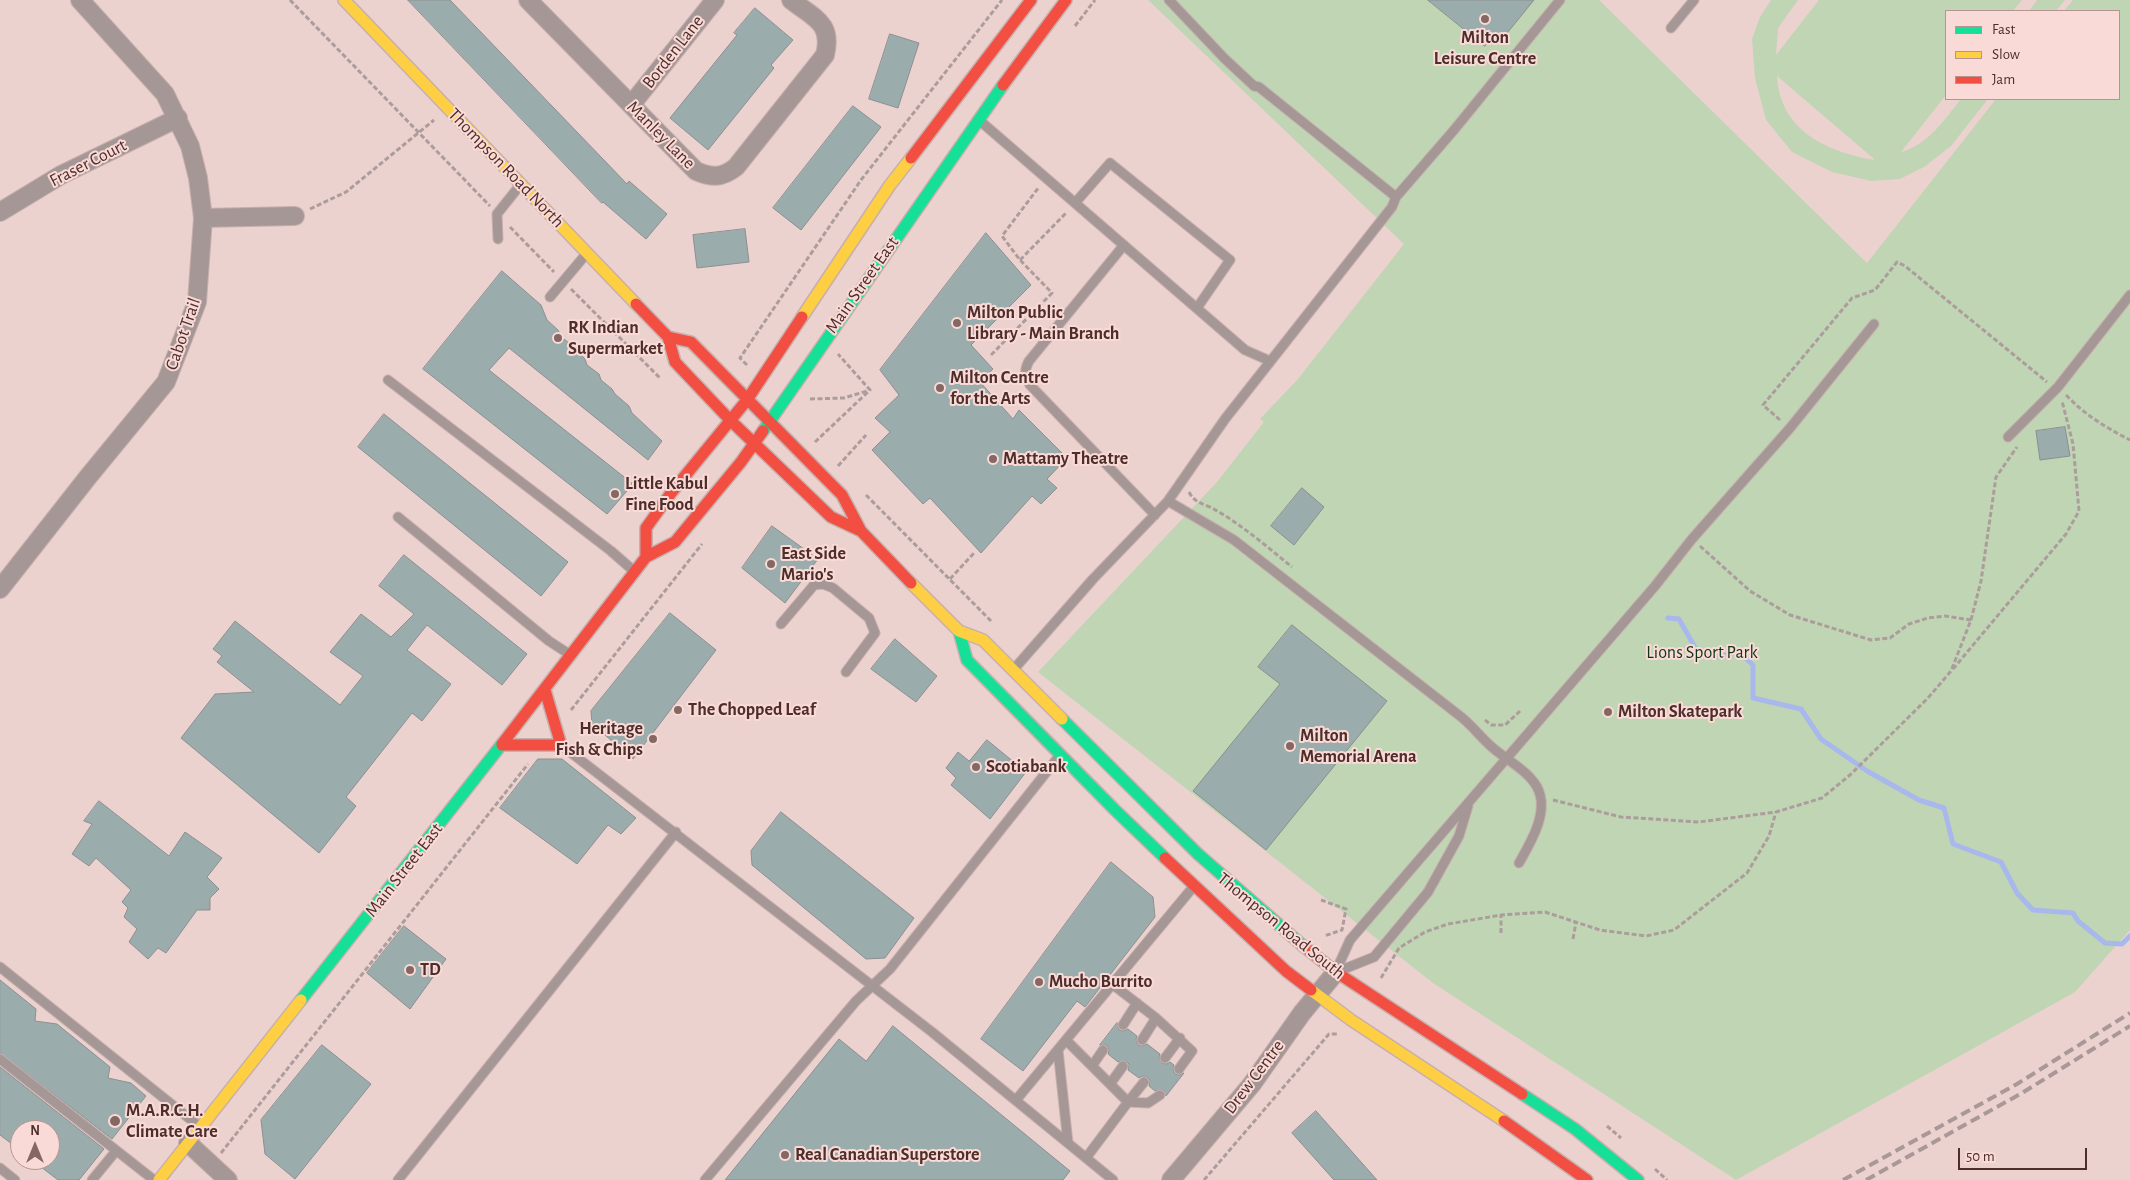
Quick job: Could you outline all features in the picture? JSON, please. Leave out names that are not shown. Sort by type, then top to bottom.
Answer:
[{"type":"main road","name":"Thompson Road North","points":[[344,0],[668,337],[675,362],[742,431]]},
{"type":"main road","name":"Main Street East","points":[[646,557],[646,528],[747,400],[890,185],[1031,0]]},
{"type":"main road","name":"Main Street East","points":[[159,1180],[572,656],[646,557],[675,542],[741,462],[978,119],[1066,0]]},
{"type":"main road","points":[[668,337],[691,342],[747,400]]},
{"type":"main road","name":"Thompson Road South","points":[[747,400],[842,495],[862,531],[959,631],[984,640],[1220,877],[1305,949],[1336,972],[1575,1129],[1638,1180]]},
{"type":"main road","name":"Thompson Road South","points":[[742,431],[831,516],[862,531]]},
{"type":"main road","name":"Thompson Road South","points":[[959,631],[967,660],[1115,810],[1286,972],[1350,1020],[1535,1141],[1586,1180]]},
{"type":"main road","points":[[502,745],[561,745],[545,690]]},
{"type":"street","name":"Cabot Trail","points":[[0,589],[166,382],[197,302],[203,218],[198,178],[190,146],[165,94],[80,0]]},
{"type":"street","name":"Manley Lane","points":[[528,0],[696,172],[708,177],[718,177],[736,168],[825,55],[829,38],[826,29],[792,0]]},
{"type":"street","name":"Borden Lane","points":[[631,105],[714,0]]},
{"type":"street","name":"Fraser Court","points":[[0,212],[61,175],[178,118]]},
{"type":"street","points":[[203,218],[295,216]]},
{"type":"street","name":"Drew Centre","points":[[1171,1180],[1252,1084],[1316,995],[1336,972]]},
{"type":"street","points":[[188,1143],[228,1180]]},
{"type":"lane","points":[[1169,0],[1224,58],[1254,86],[1259,87],[1396,198]]},
{"type":"lane","points":[[1013,670],[1093,580],[1168,501],[1225,419],[1392,207],[1396,198],[1560,0]]},
{"type":"lane","points":[[1671,28],[1694,0]]},
{"type":"lane","points":[[978,119],[1245,350],[1270,361]]},
{"type":"lane","points":[[1076,204],[1110,163],[1230,260],[1197,308]]},
{"type":"lane","points":[[498,239],[497,214],[521,184]]},
{"type":"lane","points":[[1124,245],[1030,361],[1025,368],[1026,377],[1030,385],[1156,514]]},
{"type":"lane","points":[[550,297],[587,253]]},
{"type":"lane","points":[[2008,437],[2058,387],[2130,295]]},
{"type":"lane","points":[[1336,972],[1350,940],[1655,586],[1692,539],[1790,428],[1874,324]]},
{"type":"lane","points":[[388,380],[611,551],[635,573]]},
{"type":"lane","points":[[1168,501],[1234,540],[1465,720],[1531,780],[1537,787],[1541,806],[1533,838],[1519,863]]},
{"type":"lane","points":[[398,516],[549,641],[572,656]]},
{"type":"lane","points":[[781,624],[814,586],[822,584],[833,588],[869,618],[875,633],[846,672]]},
{"type":"lane","points":[[561,745],[873,986],[1113,1180]]},
{"type":"lane","points":[[705,1180],[856,1001],[890,969],[1060,755]]},
{"type":"lane","points":[[1336,972],[1374,957],[1428,892],[1459,836],[1470,801]]},
{"type":"lane","points":[[398,1180],[676,832]]},
{"type":"lane","points":[[1016,1100],[1194,886]]},
{"type":"lane","points":[[0,967],[200,1127]]},
{"type":"lane","points":[[1112,984],[1180,1038],[1192,1051],[1178,1069]]},
{"type":"lane","points":[[1123,1025],[1137,1003]]},
{"type":"lane","points":[[1142,1040],[1156,1018]]},
{"type":"lane","points":[[1165,1058],[1180,1038]]},
{"type":"lane","points":[[1066,1040],[1128,1102],[1148,1103],[1160,1095]]},
{"type":"lane","points":[[1058,1050],[1068,1143]]},
{"type":"lane","points":[[1092,1066],[1103,1050]]},
{"type":"lane","points":[[0,1059],[154,1180]]},
{"type":"lane","points":[[1110,1084],[1123,1066]]},
{"type":"lane","points":[[1086,1158],[1144,1082]]},
{"type":"lane","points":[[92,1180],[116,1151]]},
{"type":"lane","points":[[0,1168],[15,1180]]},
{"type":"path","points":[[740,358],[866,173],[1002,0]]},
{"type":"path","points":[[295,216],[346,192],[448,108]]},
{"type":"path","points":[[991,355],[1052,293],[1020,260],[1002,236],[1045,178]]},
{"type":"path","points":[[1020,260],[1076,204]]},
{"type":"path","points":[[1790,428],[1763,405],[1852,298],[1875,290],[1897,262],[1905,266],[2043,380],[2058,387],[2080,410],[2100,424],[2130,440]]},
{"type":"path","points":[[832,348],[870,390]]},
{"type":"path","points":[[1539,796],[1621,817],[1699,822],[1776,812],[1822,798],[1850,775],[1928,698],[2066,534],[2079,511],[2073,444],[2058,387]]},
{"type":"path","points":[[807,399],[844,398],[870,390]]},
{"type":"path","points":[[814,442],[870,390]]},
{"type":"path","points":[[838,466],[866,435]]},
{"type":"path","points":[[1950,671],[1971,620],[1981,581],[1996,477],[2018,444]]},
{"type":"path","points":[[556,728],[707,538]]},
{"type":"path","points":[[1692,539],[1750,591],[1790,615],[1870,640],[1890,638],[1910,624],[1928,618],[1945,616],[1971,620]]},
{"type":"path","points":[[950,579],[974,553]]},
{"type":"path","points":[[1505,725],[1520,711]]},
{"type":"path","points":[[211,1166],[543,745]]},
{"type":"path","points":[[1380,978],[1399,948],[1425,932],[1448,924],[1501,915],[1545,912],[1600,930],[1646,936],[1674,930],[1747,873],[1769,836],[1776,812]]},
{"type":"path","points":[[1321,900],[1346,909],[1342,930],[1325,936]]},
{"type":"path","points":[[1501,915],[1501,932]]},
{"type":"path","points":[[1573,939],[1576,922]]},
{"type":"path","points":[[1204,1180],[1329,1034],[1341,1034]]},
{"type":"green space","name":"Lions Sport Park","points":[[1148,0],[1599,0],[1867,263],[1995,100],[2120,100],[2120,10],[2065,10],[2073,0],[2130,0],[2130,930],[2075,992],[1736,1180],[1433,983],[1038,672],[1217,482],[1264,422],[1260,419],[1298,379],[1404,244]]},
{"type":"green space","points":[[1771,0],[1798,0],[1778,28],[1776,55],[1819,0],[2022,0],[2014,10],[1945,10],[1945,96],[1901,152],[1911,149],[1935,131],[1960,100],[1987,100],[1951,146],[1924,167],[1900,179],[1871,181],[1832,172],[1792,152],[1766,120],[1755,78],[1752,39],[1760,17]],"holes":[[[1777,76],[1874,160],[1839,151],[1808,135],[1796,124],[1787,111],[1780,95]]]},
{"type":"green space","points":[[2037,0],[2065,0],[2057,10],[2030,10]]},
{"type":"building","points":[[408,0],[450,0],[627,184],[629,181],[667,214],[646,239],[602,203]]},
{"type":"building","name":"Milton Leisure Centre","points":[[1428,0],[1534,0],[1499,43],[1491,38],[1485,46]]},
{"type":"building","points":[[755,8],[793,40],[771,65],[774,68],[708,150],[670,118],[737,35],[734,33]]},
{"type":"building","points":[[890,34],[919,43],[898,108],[869,99]]},
{"type":"building","points":[[853,106],[881,127],[801,230],[773,208]]},
{"type":"building","points":[[745,229],[749,262],[697,268],[693,235]]},
{"type":"building","name":"Milton Centre for the Arts","points":[[986,233],[1031,285],[971,345],[993,369],[980,382],[1013,419],[1019,410],[1067,458],[1047,479],[1057,488],[1041,504],[1032,496],[981,553],[930,498],[923,504],[872,450],[890,432],[875,418],[899,395],[880,370]]},
{"type":"building","points":[[502,271],[541,305],[547,320],[558,330],[561,337],[572,345],[585,359],[587,365],[599,374],[601,380],[662,441],[648,460],[509,348],[489,370],[633,484],[607,514],[423,369]]},
{"type":"building","points":[[384,414],[568,562],[541,596],[358,447]]},
{"type":"building","points":[[2065,427],[2070,456],[2040,460],[2036,431]]},
{"type":"building","points":[[1302,488],[1324,507],[1294,545],[1271,526]]},
{"type":"building","points":[[772,526],[818,559],[785,603],[742,568]]},
{"type":"building","points":[[404,555],[527,654],[502,685],[427,625],[407,650],[451,684],[422,721],[412,713],[346,797],[356,806],[319,853],[181,738],[215,694],[254,692],[217,662],[222,656],[213,649],[235,621],[340,705],[363,676],[330,652],[361,614],[391,637],[414,614],[379,586]]},
{"type":"building","points":[[670,613],[716,650],[633,759],[592,724],[591,711]]},
{"type":"building","name":"Milton Memorial Arena","points":[[1292,625],[1387,701],[1266,850],[1193,791],[1280,684],[1258,667]]},
{"type":"building","points":[[895,639],[937,676],[916,702],[871,669]]},
{"type":"building","points":[[987,740],[1026,772],[990,819],[951,785],[956,778],[946,768],[958,752],[969,761]]},
{"type":"building","points":[[538,759],[562,759],[636,818],[621,834],[608,825],[577,864],[500,808]]},
{"type":"building","points":[[99,801],[169,856],[185,832],[222,858],[207,877],[219,889],[210,898],[210,910],[197,910],[166,953],[158,948],[148,959],[129,942],[137,929],[124,917],[128,908],[122,902],[131,890],[96,858],[89,866],[72,854],[92,824],[84,821]]},
{"type":"building","points":[[781,812],[914,918],[885,958],[866,959],[752,865],[751,851]]},
{"type":"building","points":[[1111,862],[1153,897],[1155,917],[1085,1007],[1077,1001],[1023,1071],[981,1039]]},
{"type":"building","points":[[404,926],[446,959],[410,1009],[367,973]]},
{"type":"building","points":[[0,980],[36,1009],[35,1021],[57,1024],[110,1067],[108,1078],[131,1083],[146,1096],[112,1139],[0,1053]]},
{"type":"building","points":[[1117,1023],[1119,1030],[1128,1029],[1137,1036],[1138,1045],[1147,1044],[1160,1054],[1159,1058],[1162,1063],[1167,1064],[1170,1062],[1174,1065],[1175,1074],[1184,1073],[1166,1096],[1163,1090],[1155,1091],[1149,1086],[1150,1080],[1147,1077],[1142,1076],[1139,1078],[1128,1070],[1129,1064],[1126,1061],[1118,1062],[1108,1054],[1107,1045],[1100,1045]]},
{"type":"building","points":[[893,1026],[1070,1171],[1063,1180],[725,1180],[839,1039],[866,1061]]},
{"type":"building","points":[[322,1045],[371,1084],[295,1179],[265,1154],[261,1120]]},
{"type":"building","points":[[0,1067],[104,1149],[79,1180],[58,1180],[45,1170],[60,1170],[60,1120],[10,1120],[10,1142],[0,1135]]},
{"type":"building","points":[[1316,1111],[1377,1180],[1334,1180],[1292,1133]]},
{"type":"waterway","points":[[1668,618],[1679,619],[1697,651],[1719,657],[1739,652],[1753,665],[1753,698],[1801,709],[1821,739],[1867,771],[1919,800],[1944,808],[1953,844],[2001,862],[2017,893],[2033,910],[2073,913],[2078,921],[2105,943],[2122,944],[2130,936]]},
{"type":"railway","points":[[1843,1180],[2017,1084],[2130,1013]]},
{"type":"railway","points":[[1866,1180],[2022,1093],[2130,1026]]},
{"type":"traffic: fast","points":[[763,431],[1003,85]]},
{"type":"traffic: fast","points":[[959,631],[967,660],[1165,858]]},
{"type":"traffic: fast","points":[[1062,719],[1198,854],[1302,945]]},
{"type":"traffic: fast","points":[[301,1000],[502,744]]},
{"type":"traffic: fast","points":[[1522,1094],[1575,1129],[1638,1180]]},
{"type":"traffic: slow","points":[[344,0],[636,304]]},
{"type":"traffic: slow","points":[[802,317],[890,185],[911,158]]},
{"type":"traffic: slow","points":[[911,583],[959,631],[983,640],[1062,719]]},
{"type":"traffic: slow","points":[[1311,990],[1351,1020],[1504,1121]]},
{"type":"traffic: slow","points":[[159,1180],[301,1000]]},
{"type":"traffic: jam","points":[[911,158],[1031,0]]},
{"type":"traffic: jam","points":[[1003,85],[1066,0]]},
{"type":"traffic: jam","points":[[636,304],[668,337],[675,362],[731,421],[831,517],[861,531]]},
{"type":"traffic: jam","points":[[646,557],[646,528],[671,493],[747,400],[802,317]]},
{"type":"traffic: jam","points":[[668,337],[691,342],[842,495],[861,531],[911,583]]},
{"type":"traffic: jam","points":[[502,744],[646,557],[675,542],[741,462],[763,431]]},
{"type":"traffic: jam","points":[[502,745],[561,745],[545,690]]},
{"type":"traffic: jam","points":[[1165,858],[1286,971],[1311,990]]},
{"type":"traffic: jam","points":[[1302,945],[1336,972],[1522,1094]]},
{"type":"traffic: jam","points":[[1504,1121],[1587,1180]]},
{"type":"place","name":"Milton Leisure Centre","points":[[1485,19]]},
{"type":"place","name":"Milton Public Library - Main Branch","points":[[957,323]]},
{"type":"place","name":"RK Indian Supermarket","points":[[558,338]]},
{"type":"place","name":"Milton Centre for the Arts","points":[[940,388]]},
{"type":"place","name":"Mattamy Theatre","points":[[993,459]]},
{"type":"place","name":"Little Kabul Fine Food","points":[[615,494]]},
{"type":"place","name":"East Side Mario's","points":[[771,564]]},
{"type":"place","name":"The Chopped Leaf","points":[[678,710]]},
{"type":"place","name":"Milton Skatepark","points":[[1608,712]]},
{"type":"place","name":"Heritage Fish & Chips","points":[[653,739]]},
{"type":"place","name":"Milton Memorial Arena","points":[[1290,746]]},
{"type":"place","name":"Scotiabank","points":[[976,767]]},
{"type":"place","name":"TD","points":[[410,970]]},
{"type":"place","name":"Mucho Burrito","points":[[1039,982]]},
{"type":"place","name":"M.A.R.C.H. Climate Care","points":[[115,1121]]},
{"type":"place","name":"Real Canadian Superstore","points":[[785,1155]]}]
